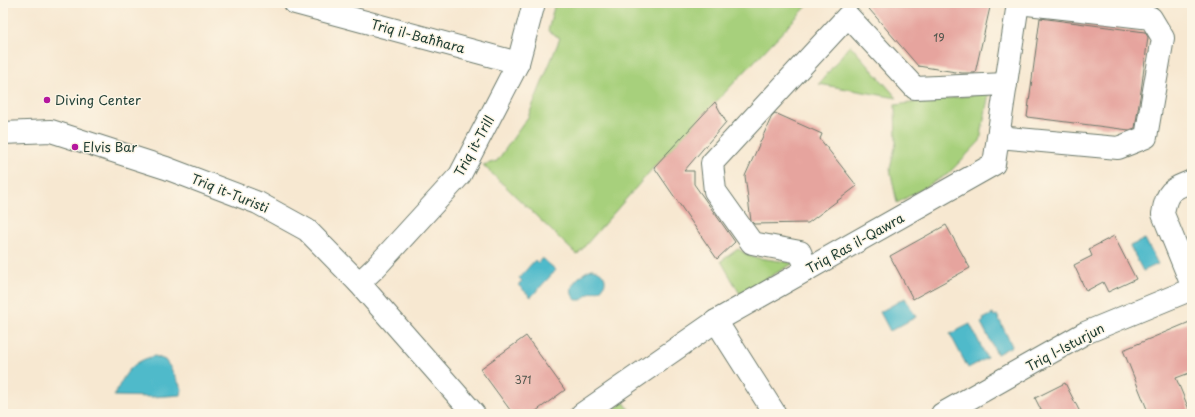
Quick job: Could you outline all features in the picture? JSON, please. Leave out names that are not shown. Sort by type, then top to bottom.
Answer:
[{"type":"street","name":"Triq il-Baħħara","points":[[295,3],[518,63]]},
{"type":"street","name":"Triq it-Trill","points":[[359,283],[376,267],[460,175],[518,63],[534,3]]},
{"type":"street","points":[[998,137],[1118,148],[1146,137],[1163,38],[1151,18],[1092,7],[1018,3]]},
{"type":"street","name":"Triq Ras il-Qawra","points":[[582,414],[716,321],[994,164],[1018,3]]},
{"type":"street","points":[[807,270],[800,252],[752,243],[714,191],[712,163],[848,16],[915,88],[1006,84]]},
{"type":"street","name":"Triq it-Turisti","points":[[3,133],[51,131],[166,168],[258,203],[307,230],[359,283],[474,414]]},
{"type":"street","points":[[1192,181],[1175,188],[1168,195],[1162,214],[1192,285]]},
{"type":"street","name":"Triq l-Isturjun","points":[[942,414],[1085,334],[1192,289]]},
{"type":"street","points":[[716,321],[776,414]]},
{"type":"green space","points":[[555,3],[810,3],[654,167],[577,255],[483,165],[497,161],[528,117],[560,38],[548,31]]},
{"type":"green space","points":[[850,45],[897,98],[819,84]]},
{"type":"green space","points":[[989,93],[980,141],[948,174],[897,203],[890,169],[896,143],[895,105]]},
{"type":"green space","points":[[738,249],[752,257],[794,263],[740,294],[721,261]]},
{"type":"green space","points":[[624,402],[632,414],[607,414]]},
{"type":"water","points":[[1145,239],[1158,264],[1143,271],[1130,246]]},
{"type":"water","points":[[542,258],[556,270],[531,297],[518,285],[522,281],[519,278],[535,260],[538,263]]},
{"type":"water","points":[[592,269],[603,275],[605,278],[605,284],[600,290],[592,292],[582,300],[576,300],[571,291],[572,286],[579,277]]},
{"type":"water","points":[[905,298],[916,317],[890,331],[880,312]]},
{"type":"water","points":[[993,314],[994,316],[997,315],[1012,346],[997,354],[981,323],[984,321],[983,319]]},
{"type":"water","points":[[970,324],[987,358],[968,368],[950,334]]},
{"type":"water","points":[[155,356],[165,360],[170,367],[182,389],[181,395],[152,397],[114,396],[125,375],[134,365],[147,358]]},
{"type":"building","points":[[864,3],[991,3],[975,73],[962,73],[918,66]]},
{"type":"building","points":[[1040,18],[1145,32],[1148,37],[1135,128],[1129,130],[1027,117]]},
{"type":"building","points":[[715,102],[726,122],[684,171],[694,171],[694,184],[735,242],[717,259],[654,167]]},
{"type":"building","points":[[775,113],[822,134],[820,139],[857,186],[808,223],[754,224],[751,221],[745,176],[771,118]]},
{"type":"building","points":[[946,225],[970,268],[913,299],[890,256]]},
{"type":"building","points":[[1114,236],[1136,279],[1108,292],[1103,282],[1086,291],[1074,265],[1092,256],[1089,249]]},
{"type":"building","points":[[1192,321],[1192,372],[1176,378],[1191,414],[1149,414],[1123,350]]},
{"type":"building","points":[[526,336],[565,390],[532,414],[513,414],[480,369]]},
{"type":"building","points":[[1065,383],[1081,414],[1043,414],[1035,398]]},
{"type":"place","name":"Diving Center","points":[[47,100]]},
{"type":"place","name":"Elvis Bar","points":[[75,147]]}]
